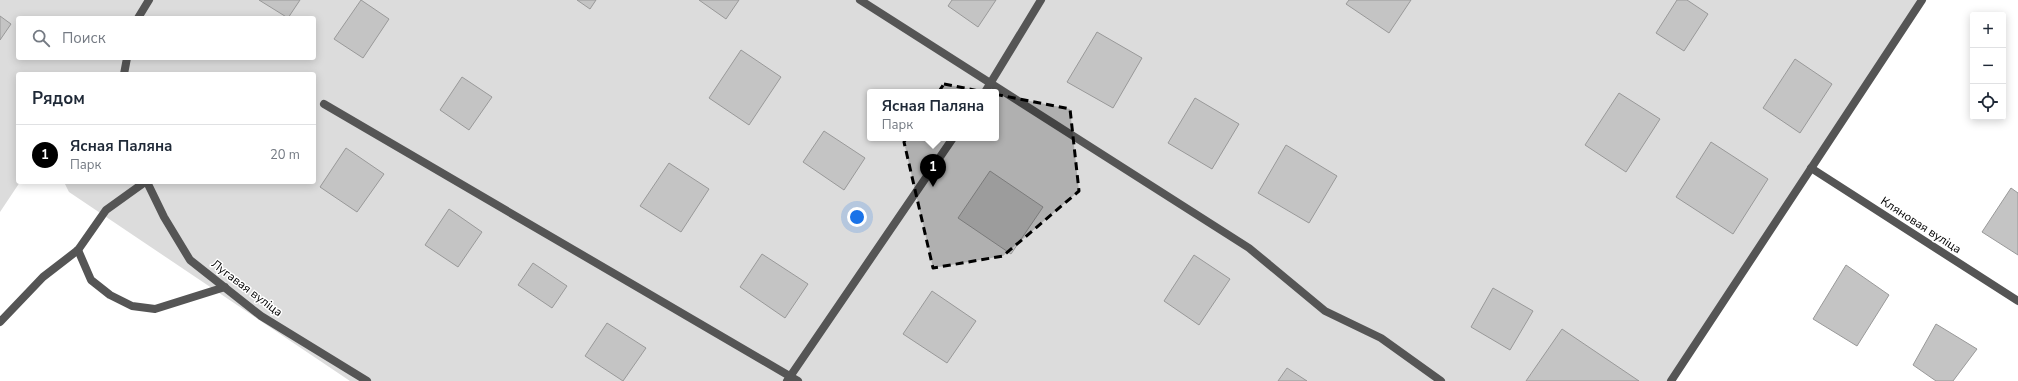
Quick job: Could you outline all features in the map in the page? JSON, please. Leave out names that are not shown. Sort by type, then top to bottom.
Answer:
[{"type":"street","points":[[139,16],[149,0]]},
{"type":"street","points":[[860,0],[1249,248],[1325,312],[1381,338],[1441,381]]},
{"type":"street","points":[[987,89],[1041,0]]},
{"type":"street","points":[[1671,381],[1922,0]]},
{"type":"street","points":[[124,72],[127,60]]},
{"type":"street","points":[[324,104],[789,378],[798,381]]},
{"type":"street","points":[[789,378],[951,141]]},
{"type":"street","name":"Кляновая вуліца","points":[[1811,168],[2018,301]]},
{"type":"street","points":[[0,322],[43,277],[78,250],[106,210],[143,184]]},
{"type":"street","name":"Лугавая вуліца","points":[[147,184],[164,217],[190,260],[261,316],[367,381]]},
{"type":"street","points":[[78,250],[91,280],[110,295],[132,306],[155,309],[225,287]]},
{"type":"highlighted area","points":[[944,84],[1070,109],[1079,191],[1003,256],[933,268],[904,142]]},
{"type":"shaded area","points":[[0,0],[1922,0],[1671,381],[350,381],[69,192],[65,184],[316,184],[316,72],[16,72],[16,184],[19,184],[0,212]]},
{"type":"building","points":[[259,0],[300,0],[289,16],[285,16]]},
{"type":"building","points":[[361,0],[389,19],[363,58],[334,39]]},
{"type":"building","points":[[577,0],[596,0],[590,9]]},
{"type":"building","points":[[699,0],[739,0],[726,19]]},
{"type":"building","points":[[952,0],[996,0],[978,27],[948,6]]},
{"type":"building","points":[[1349,0],[1411,0],[1389,33],[1346,4]]},
{"type":"building","points":[[1677,0],[1687,0],[1708,14],[1684,51],[1656,33]]},
{"type":"building","points":[[0,16],[11,24],[0,40]]},
{"type":"building","points":[[1097,32],[1142,58],[1113,108],[1067,82]]},
{"type":"building","points":[[741,50],[781,77],[749,125],[709,98]]},
{"type":"building","points":[[1795,59],[1832,84],[1800,133],[1763,108]]},
{"type":"building","points":[[462,77],[492,97],[469,130],[440,110]]},
{"type":"building","points":[[1619,93],[1660,119],[1626,172],[1585,145]]},
{"type":"building","points":[[1195,98],[1239,124],[1212,169],[1168,143]]},
{"type":"building","points":[[824,131],[865,158],[844,190],[803,162]]},
{"type":"building","points":[[1711,142],[1768,179],[1733,234],[1676,197]]},
{"type":"building","points":[[1286,145],[1337,176],[1309,223],[1258,193]]},
{"type":"building","points":[[346,148],[384,174],[357,212],[320,187]]},
{"type":"building","points":[[669,163],[709,189],[681,232],[640,206]]},
{"type":"building","points":[[990,171],[1043,207],[1011,254],[958,218]]},
{"type":"building","points":[[2011,188],[2018,193],[2018,255],[1982,232]]},
{"type":"building","points":[[449,209],[482,232],[458,267],[425,245]]},
{"type":"building","points":[[762,254],[808,284],[785,318],[740,287]]},
{"type":"building","points":[[1194,255],[1230,279],[1199,325],[1164,301]]},
{"type":"building","points":[[533,263],[567,286],[552,308],[518,285]]},
{"type":"building","points":[[1846,265],[1889,295],[1857,346],[1813,319]]},
{"type":"building","points":[[1493,288],[1533,311],[1510,350],[1471,327]]},
{"type":"building","points":[[932,291],[976,321],[947,363],[903,334]]},
{"type":"building","points":[[607,323],[646,348],[623,381],[585,356]]},
{"type":"building","points":[[1936,324],[1977,349],[1953,381],[1936,381],[1913,365]]},
{"type":"building","points":[[1562,329],[1639,381],[1526,381]]},
{"type":"building","points":[[1287,368],[1307,381],[1278,381]]},
{"type":"place","name":"Ясная Паляна","points":[[933,187]]}]
